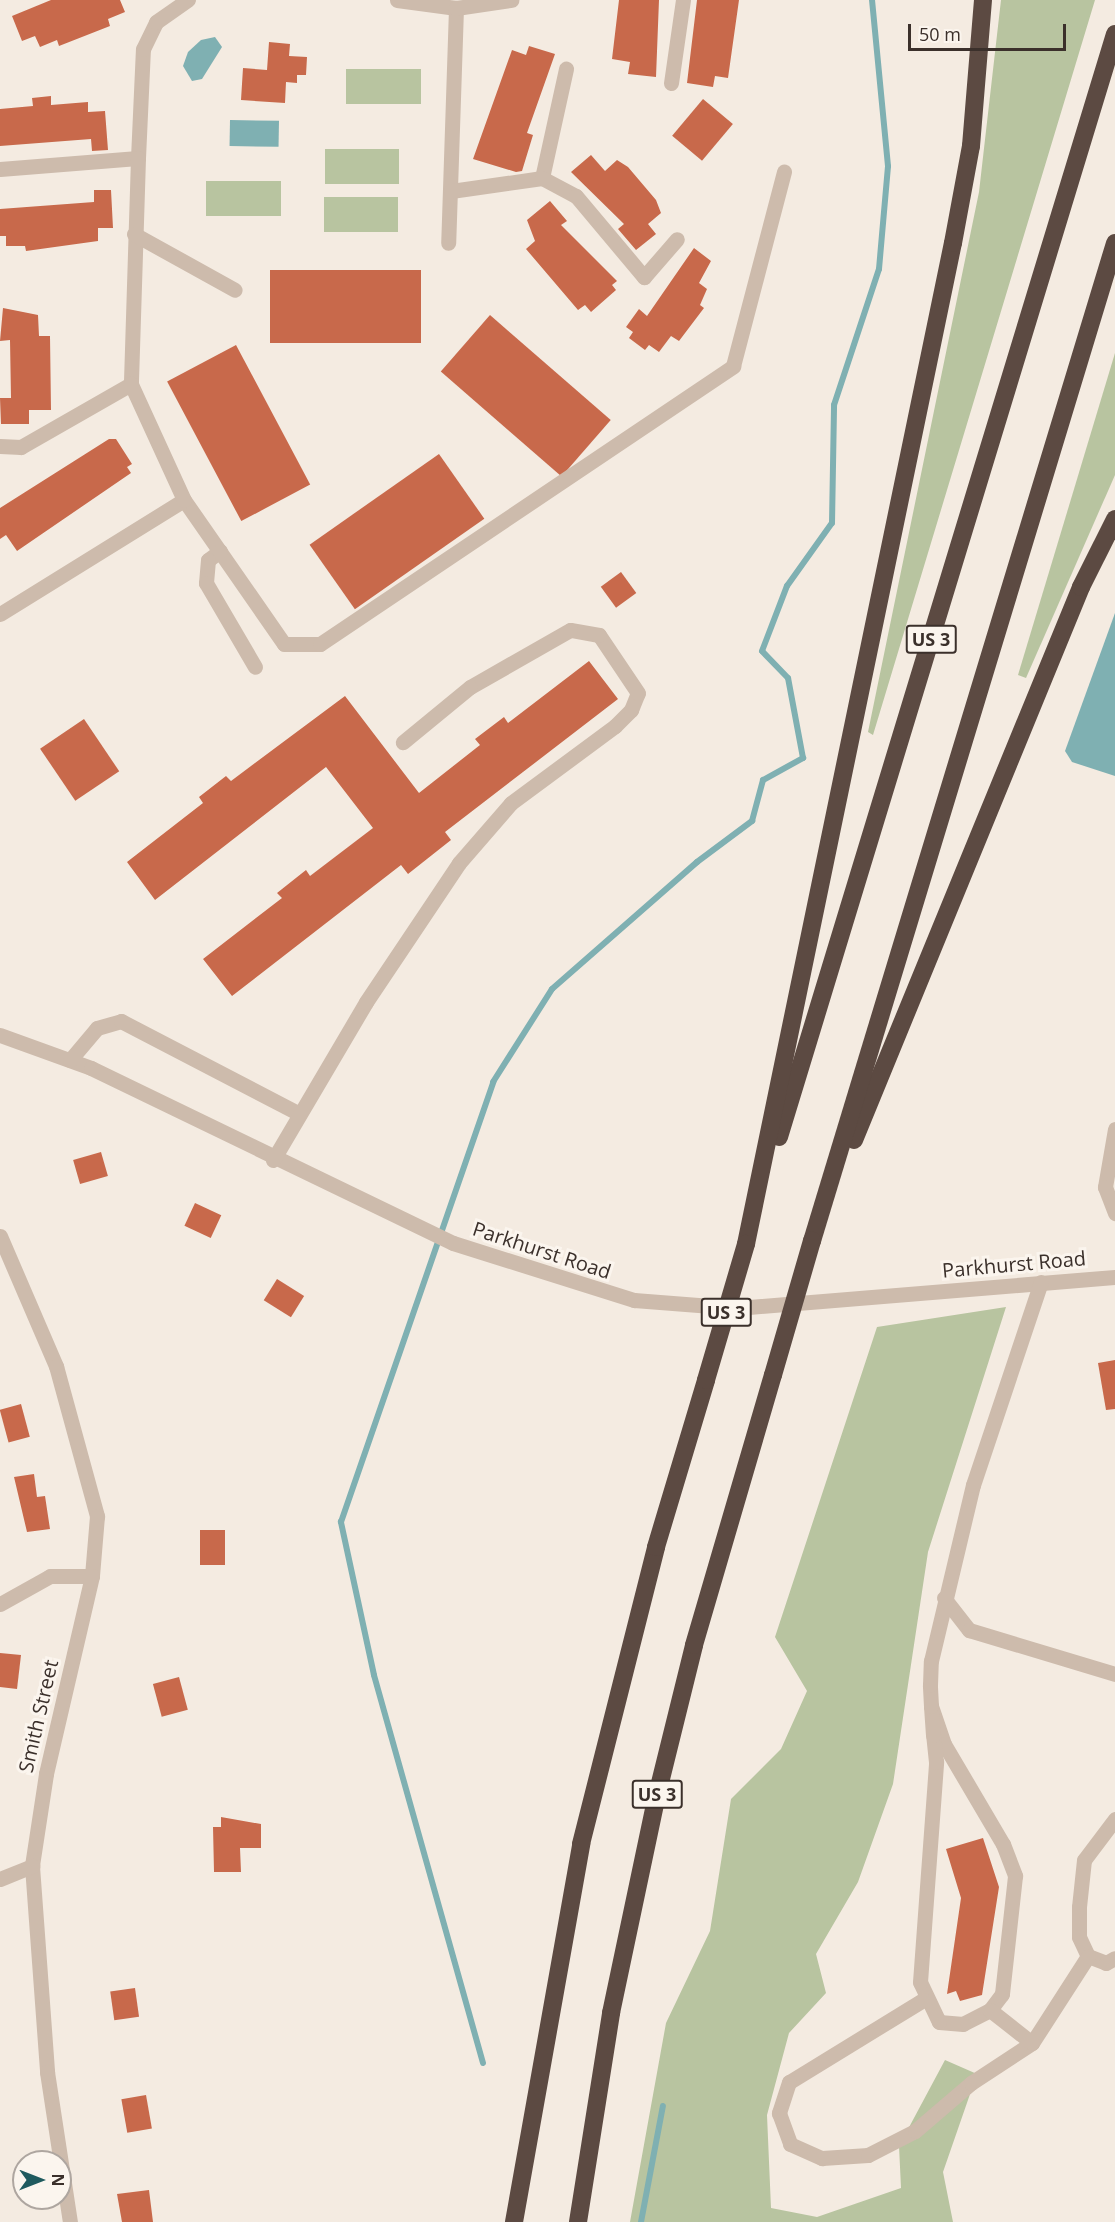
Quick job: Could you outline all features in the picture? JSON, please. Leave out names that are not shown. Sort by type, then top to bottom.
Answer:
[{"type":"highway","points":[[746,1244],[953,243],[971,146],[984,0]]},
{"type":"highway","name":"US 3","points":[[514,2222],[584,1833],[653,1558],[746,1244],[1115,34]]},
{"type":"highway","name":"US 3","points":[[578,2222],[611,2013],[657,1795],[694,1646],[812,1241],[1115,243]]},
{"type":"highway","points":[[812,1241],[1073,608],[1115,519]]},
{"type":"street","points":[[188,0],[156,22],[143,49],[134,234],[131,384],[183,500],[284,644],[320,644],[733,366],[784,172]]},
{"type":"street","points":[[397,0],[456,8],[511,0]]},
{"type":"street","points":[[671,83],[683,0]]},
{"type":"street","points":[[448,243],[456,8]]},
{"type":"street","points":[[542,178],[566,69]]},
{"type":"street","points":[[0,169],[138,158]]},
{"type":"street","points":[[451,191],[542,178],[576,196],[644,277],[677,239]]},
{"type":"street","points":[[134,234],[235,290]]},
{"type":"street","points":[[0,446],[21,447],[131,384]]},
{"type":"street","points":[[0,614],[183,500]]},
{"type":"street","points":[[220,551],[208,560],[206,583],[255,667]]},
{"type":"street","points":[[273,1160],[298,1113],[459,863],[511,803],[615,726],[631,710],[638,693],[598,634],[570,630],[470,687],[403,742]]},
{"type":"street","points":[[70,1060],[96,1028],[121,1021],[298,1113]]},
{"type":"street","name":"Parkhurst Road","points":[[0,1035],[70,1060],[273,1160],[453,1244],[588,1289],[705,1308],[1115,1277]]},
{"type":"street","points":[[1115,1129],[1105,1187],[1115,1213]]},
{"type":"street","name":"Smith Street","points":[[0,1236],[56,1366],[90,1478],[97,1516],[92,1576],[46,1774],[32,1866],[46,2072],[70,2222]]},
{"type":"street","points":[[931,1706],[944,1744],[1003,1844],[1015,1876],[1004,1984],[990,2010],[950,2025],[939,2022],[923,2000],[925,1872],[936,1762],[931,1706],[931,1661],[944,1598],[973,1485],[1041,1282]]},
{"type":"street","points":[[0,1604],[50,1576],[92,1576]]},
{"type":"street","points":[[944,1598],[969,1630],[1115,1674]]},
{"type":"street","points":[[923,2000],[789,2082],[779,2113],[790,2144],[822,2158],[868,2155],[915,2131],[971,2083],[1032,2043],[1088,1956],[1078,1922],[1084,1860],[1115,1819]]},
{"type":"street","points":[[0,1879],[32,1866]]},
{"type":"street","points":[[1088,1956],[1106,1963],[1115,1958]]},
{"type":"street","points":[[990,2010],[1032,2043]]},
{"type":"green space","points":[[1001,0],[1095,0],[873,735],[868,732],[979,192]]},
{"type":"green space","points":[[346,69],[421,69],[421,104],[346,104]]},
{"type":"green space","points":[[325,149],[399,149],[399,184],[325,184]]},
{"type":"green space","points":[[206,181],[281,181],[281,216],[206,216]]},
{"type":"green space","points":[[324,197],[398,197],[398,232],[324,232]]},
{"type":"green space","points":[[1115,353],[1115,475],[1026,678],[1018,675]]},
{"type":"green space","points":[[1006,1307],[928,1552],[893,1784],[858,1882],[816,1954],[826,1993],[789,2033],[767,2115],[771,2208],[817,2217],[901,2188],[899,2146],[945,2060],[977,2074],[943,2172],[953,2222],[630,2222],[666,2023],[710,1931],[731,1799],[781,1749],[807,1691],[775,1637],[877,1327]]},
{"type":"water","points":[[215,37],[222,47],[202,79],[192,81],[183,66],[188,52],[201,40]]},
{"type":"water","points":[[230,120],[279,121],[279,147],[230,146]]},
{"type":"water","points":[[1115,613],[1115,776],[1072,762],[1065,751]]},
{"type":"building","points":[[51,0],[120,0],[125,12],[108,19],[110,26],[59,46],[57,40],[40,47],[35,36],[22,41],[12,16]]},
{"type":"building","points":[[619,0],[659,0],[656,77],[628,74],[630,62],[612,59]]},
{"type":"building","points":[[697,0],[739,0],[728,78],[715,76],[713,87],[687,83]]},
{"type":"building","points":[[269,42],[290,44],[289,56],[307,57],[306,75],[297,75],[297,83],[286,82],[285,103],[241,100],[243,68],[267,70]]},
{"type":"building","points":[[529,46],[555,54],[527,133],[533,135],[522,171],[516,172],[473,159],[512,50],[526,55]]},
{"type":"building","points":[[51,96],[51,105],[88,102],[88,112],[105,111],[108,150],[92,151],[91,139],[0,146],[0,109],[33,106],[32,98]]},
{"type":"building","points":[[703,99],[733,124],[702,161],[672,136]]},
{"type":"building","points":[[591,155],[605,171],[617,160],[628,167],[656,200],[661,213],[648,224],[656,234],[636,250],[618,229],[624,224],[571,172]]},
{"type":"building","points":[[94,190],[111,190],[113,228],[98,228],[98,241],[26,251],[25,246],[6,246],[6,236],[0,236],[0,209],[94,202]]},
{"type":"building","points":[[550,201],[567,221],[561,225],[617,281],[612,285],[616,290],[591,312],[585,305],[578,310],[526,249],[535,241],[527,220]]},
{"type":"building","points":[[694,248],[711,261],[699,283],[707,289],[700,305],[704,308],[679,341],[671,336],[659,352],[649,345],[645,350],[629,338],[633,332],[626,327],[639,309],[647,316]]},
{"type":"building","points":[[270,270],[421,270],[421,343],[270,343]]},
{"type":"building","points":[[3,308],[38,315],[39,336],[50,336],[51,410],[29,410],[29,424],[1,424],[0,398],[11,398],[10,340],[0,341]]},
{"type":"building","points":[[490,315],[611,420],[562,477],[441,372]]},
{"type":"building","points":[[236,345],[310,485],[241,521],[167,382]]},
{"type":"building","points":[[109,439],[116,439],[132,464],[127,467],[131,473],[17,551],[6,535],[0,539],[0,508]]},
{"type":"building","points":[[439,454],[484,519],[355,609],[310,545]]},
{"type":"building","points":[[621,572],[636,593],[616,608],[601,587]]},
{"type":"building","points":[[589,661],[618,699],[445,832],[451,840],[408,874],[401,865],[232,996],[203,959],[282,898],[277,893],[306,870],[310,876],[373,828],[326,767],[155,900],[127,862],[203,803],[199,797],[226,776],[231,781],[345,696],[419,793],[480,745],[475,739],[504,717],[508,723]]},
{"type":"building","points":[[84,719],[119,771],[75,801],[40,749]]},
{"type":"building","points":[[101,1152],[108,1176],[80,1184],[73,1160]]},
{"type":"building","points":[[195,1203],[221,1215],[211,1238],[184,1226]]},
{"type":"building","points":[[277,1279],[304,1296],[291,1317],[264,1300]]},
{"type":"building","points":[[1115,1360],[1115,1409],[1106,1410],[1098,1363]]},
{"type":"building","points":[[21,1404],[30,1437],[9,1443],[0,1410]]},
{"type":"building","points":[[34,1474],[37,1497],[45,1496],[50,1529],[27,1532],[14,1477]]},
{"type":"building","points":[[200,1530],[225,1530],[225,1565],[200,1565]]},
{"type":"building","points":[[0,1653],[21,1655],[17,1689],[0,1687]]},
{"type":"building","points":[[179,1677],[188,1710],[162,1717],[153,1684]]},
{"type":"building","points":[[221,1817],[261,1824],[261,1848],[240,1848],[241,1872],[214,1872],[213,1827],[221,1827]]},
{"type":"building","points":[[983,1838],[999,1887],[982,1995],[960,2001],[956,1991],[947,1994],[961,1898],[946,1849]]},
{"type":"building","points":[[135,1988],[139,2017],[114,2020],[110,1991]]},
{"type":"building","points":[[146,2095],[152,2128],[127,2133],[121,2099]]},
{"type":"building","points":[[149,2190],[153,2222],[122,2222],[117,2194]]},
{"type":"waterway","points":[[483,2063],[374,1675],[341,1522],[493,1082],[552,989],[697,862],[752,821],[763,780],[803,758],[788,678],[762,651],[787,586],[832,523],[834,405],[879,269],[888,166],[872,0]]},
{"type":"waterway","points":[[641,2222],[663,2106]]}]
